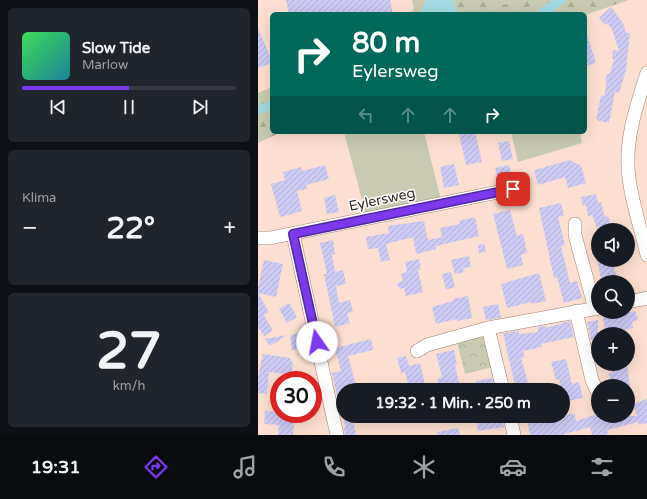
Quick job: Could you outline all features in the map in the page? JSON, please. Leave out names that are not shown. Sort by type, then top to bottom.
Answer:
[{"type":"street","points":[[647,73],[644,92],[632,125],[628,153],[629,177],[647,255]]},
{"type":"street","name":"Eylersweg","points":[[258,238],[270,238],[293,234],[513,189]]},
{"type":"street","points":[[575,224],[575,235],[591,291]]},
{"type":"street","points":[[293,234],[337,435]]},
{"type":"street","points":[[635,301],[647,298]]},
{"type":"street","points":[[417,351],[427,345],[488,328],[591,309]]},
{"type":"street","points":[[576,311],[592,379]]},
{"type":"street","points":[[488,328],[501,383]]},
{"type":"street","points":[[511,423],[514,435]]},
{"type":"green space","points":[[412,0],[426,0],[421,12],[412,12],[414,8]]},
{"type":"green space","points":[[454,0],[488,0],[491,8],[520,0],[629,0],[587,14],[587,12],[457,12]]},
{"type":"green space","points":[[488,0],[520,0],[491,8]]},
{"type":"green space","points":[[270,88],[270,134],[278,134],[258,143],[258,93]]},
{"type":"green space","points":[[345,134],[424,134],[441,200],[366,215]]},
{"type":"green space","points":[[511,134],[580,134],[582,143],[518,162]]},
{"type":"green space","points":[[485,336],[493,367],[465,374],[457,342]]},
{"type":"water","points":[[426,0],[454,0],[457,12],[421,12]]},
{"type":"building","points":[[286,0],[390,0],[393,12],[289,12]]},
{"type":"building","points":[[611,7],[623,23],[626,33],[630,33],[626,70],[619,93],[615,92],[609,123],[596,120],[601,95],[604,96],[607,74],[610,74],[614,59],[612,59],[613,50],[619,51],[612,29],[607,23],[605,25],[599,18]]},
{"type":"building","points":[[258,28],[270,56],[270,64],[258,68]]},
{"type":"building","points":[[587,34],[596,63],[587,65]]},
{"type":"building","points":[[459,134],[475,134],[482,162],[466,165]]},
{"type":"building","points":[[509,141],[513,159],[502,161],[498,143]]},
{"type":"building","points":[[570,160],[581,166],[586,183],[568,188],[565,177],[538,185],[534,170]]},
{"type":"building","points":[[454,164],[459,185],[444,188],[440,167]]},
{"type":"building","points":[[325,165],[329,179],[306,185],[307,189],[297,191],[302,211],[280,217],[271,184],[285,180],[283,172],[301,167],[302,171]]},
{"type":"building","points":[[509,165],[513,181],[499,184],[495,168]]},
{"type":"building","points":[[596,194],[598,203],[601,202],[605,217],[608,216],[610,223],[595,223],[592,215],[588,216],[586,205],[583,206],[581,197]]},
{"type":"building","points":[[335,195],[339,212],[327,214],[324,198]]},
{"type":"building","points":[[561,203],[564,216],[558,217],[565,245],[561,246],[570,283],[577,281],[582,298],[564,303],[557,277],[554,278],[539,208]]},
{"type":"building","points":[[510,210],[517,236],[523,234],[527,253],[521,255],[523,265],[507,269],[493,214]]},
{"type":"building","points":[[475,217],[479,236],[436,246],[436,249],[416,254],[413,237],[386,244],[390,260],[381,262],[378,248],[368,249],[366,237],[389,233],[388,226],[424,221],[428,240],[442,237],[440,228],[460,224],[459,221]]},
{"type":"building","points":[[333,240],[335,254],[332,255],[335,272],[343,270],[346,284],[336,286],[339,303],[350,300],[353,312],[347,313],[350,323],[335,327],[324,274],[327,274],[320,243]]},
{"type":"building","points":[[485,244],[486,252],[479,253],[478,245]]},
{"type":"building","points":[[469,256],[471,267],[463,268],[464,272],[455,274],[451,260]]},
{"type":"building","points":[[419,259],[421,269],[418,270],[423,292],[406,296],[404,288],[399,289],[397,283],[403,281],[401,274],[407,272],[405,262]]},
{"type":"building","points":[[264,260],[283,264],[276,297],[258,293]]},
{"type":"building","points":[[599,267],[614,267],[616,275],[600,275]]},
{"type":"building","points":[[451,272],[455,287],[446,290],[442,274]]},
{"type":"building","points":[[539,273],[546,301],[532,304],[531,302],[507,308],[501,284]]},
{"type":"building","points":[[258,293],[269,312],[264,315],[273,331],[264,336],[258,327]]},
{"type":"building","points":[[468,296],[472,318],[457,321],[456,319],[436,324],[432,307],[453,301],[453,299]]},
{"type":"building","points":[[289,303],[297,317],[287,323],[279,309]]},
{"type":"building","points":[[498,304],[501,318],[486,320],[483,307]]},
{"type":"building","points":[[635,311],[638,320],[632,322],[633,327],[605,327],[603,319],[635,319]]},
{"type":"building","points":[[598,320],[598,327],[591,327],[591,340],[587,322]]},
{"type":"building","points":[[570,321],[574,337],[541,344],[542,347],[523,351],[525,357],[521,358],[528,383],[514,383],[503,333],[519,331],[519,334],[538,332],[537,327],[546,326],[546,328]]},
{"type":"building","points":[[301,333],[304,349],[292,350],[290,335]]},
{"type":"building","points":[[287,335],[270,346],[265,339]]},
{"type":"building","points":[[371,339],[373,350],[348,356],[355,383],[336,383],[336,391],[332,373],[341,371],[335,348]]},
{"type":"building","points":[[454,350],[457,364],[455,365],[459,383],[438,383],[437,379],[442,377],[436,354]]},
{"type":"building","points":[[263,354],[290,358],[293,364],[292,371],[269,372],[267,394],[258,393],[258,377]]},
{"type":"building","points":[[406,356],[409,366],[420,363],[425,383],[408,383],[405,372],[401,373],[397,358]]},
{"type":"building","points":[[566,359],[572,384],[579,382],[583,398],[570,401],[570,383],[560,383],[559,379],[556,380],[551,362]]},
{"type":"building","points":[[612,371],[628,371],[629,379],[610,379],[609,373],[612,373]]},
{"type":"building","points":[[492,378],[493,383],[476,383],[476,381]]},
{"type":"building","points":[[647,399],[647,423],[639,425],[638,422],[635,423],[635,416],[637,416],[635,403]]},
{"type":"building","points":[[265,411],[270,411],[270,423],[294,423],[293,435],[278,435],[279,425],[264,424]]},
{"type":"building","points":[[574,413],[576,421],[591,416],[591,423],[634,423],[607,430],[608,434],[603,435],[592,435],[590,427],[561,435],[530,435],[527,423],[570,423],[570,414]]},
{"type":"building","points":[[345,423],[353,423],[356,435],[345,435],[344,428],[346,427]]},
{"type":"building","points":[[477,423],[503,423],[504,427],[478,431]]},
{"type":"building","points":[[458,428],[460,435],[438,435],[437,432]]},
{"type":"waterway","points":[[543,12],[561,0]]},
{"type":"waterway","points":[[258,110],[270,106]]},
{"type":"route","points":[[317,342],[293,234],[513,189]]}]
